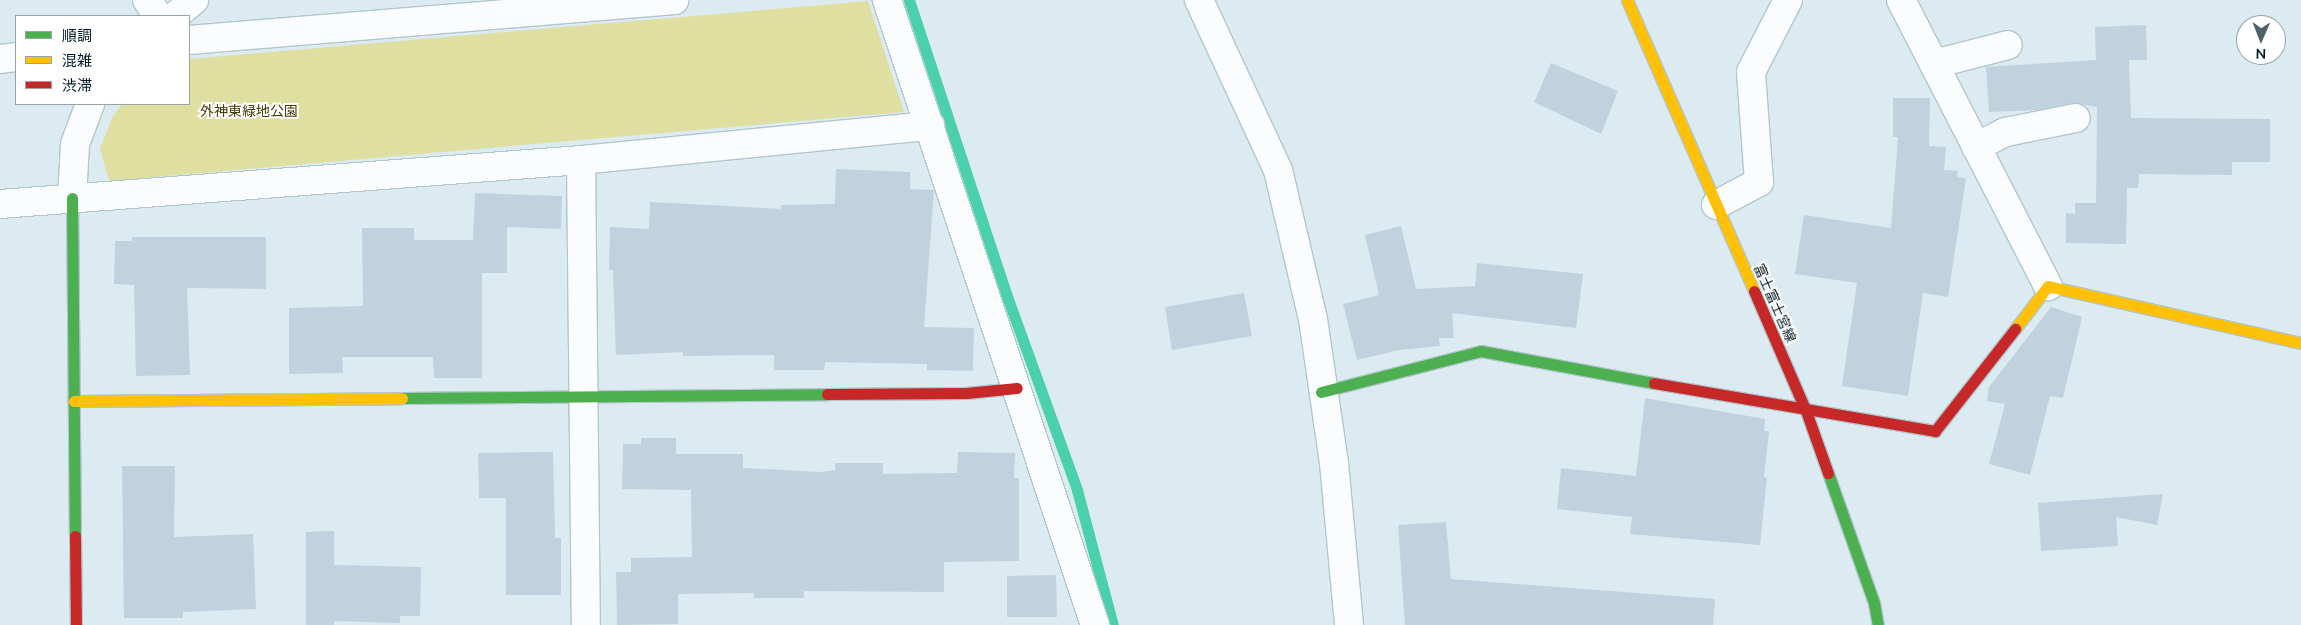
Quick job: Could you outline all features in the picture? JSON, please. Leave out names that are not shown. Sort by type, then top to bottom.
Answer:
[{"type":"street","points":[[147,0],[157,15]]},
{"type":"street","points":[[176,15],[194,0]]},
{"type":"street","points":[[888,0],[1095,625]]},
{"type":"street","points":[[1199,0],[1278,170],[1312,319],[1321,392],[1334,463],[1348,625]]},
{"type":"street","name":"富士富士宮線","points":[[1627,0],[1806,411],[1874,603],[1878,625]]},
{"type":"street","points":[[1716,205],[1758,182],[1751,72],[1788,0]]},
{"type":"street","points":[[1902,0],[2048,286],[2301,343]]},
{"type":"street","points":[[190,40],[661,1]]},
{"type":"street","points":[[1934,64],[2008,46]]},
{"type":"street","points":[[0,59],[15,57]]},
{"type":"street","points":[[76,625],[72,198],[75,144],[90,105]]},
{"type":"street","points":[[1976,147],[2006,132],[2076,118]]},
{"type":"street","points":[[0,204],[581,160],[930,126]]},
{"type":"street","points":[[581,160],[586,625]]},
{"type":"street","points":[[1321,392],[1481,350],[1806,411],[1935,431],[2048,286]]},
{"type":"street","points":[[74,401],[966,393],[1017,388]]},
{"type":"green space","name":"外神東緑地公園","points":[[868,1],[904,112],[109,181],[100,149],[113,116],[121,105],[190,105],[190,59]]},
{"type":"building","points":[[2146,25],[2147,60],[2129,60],[2131,118],[2270,119],[2270,162],[2232,162],[2232,175],[2139,174],[2138,188],[2127,188],[2126,244],[2066,243],[2066,213],[2075,214],[2075,203],[2096,203],[2097,107],[2073,103],[2037,110],[1989,112],[1986,67],[2096,60],[2095,27]]},
{"type":"building","points":[[1551,63],[1618,91],[1601,134],[1534,102]]},
{"type":"building","points":[[1893,98],[1930,98],[1929,146],[1946,147],[1944,170],[1958,171],[1957,177],[1966,178],[1948,297],[1923,293],[1908,396],[1842,386],[1857,283],[1795,274],[1804,215],[1891,228],[1898,137],[1893,137]]},
{"type":"building","points":[[836,169],[910,172],[910,189],[934,190],[924,327],[974,328],[973,371],[927,370],[927,364],[825,362],[824,370],[774,370],[774,355],[683,356],[683,352],[616,355],[613,270],[609,270],[610,227],[649,229],[650,202],[781,209],[781,205],[835,204]]},
{"type":"building","points":[[475,193],[562,196],[561,229],[507,227],[507,273],[482,273],[482,378],[434,378],[433,357],[342,357],[343,373],[289,374],[289,308],[363,306],[362,228],[414,228],[414,240],[473,240]]},
{"type":"building","points":[[1401,226],[1416,289],[1475,286],[1477,263],[1583,274],[1576,328],[1452,313],[1454,338],[1439,338],[1440,346],[1399,350],[1357,360],[1343,304],[1379,295],[1365,235]]},
{"type":"building","points":[[132,237],[266,237],[266,289],[187,288],[190,375],[136,376],[134,285],[114,284],[115,241],[132,241]]},
{"type":"building","points":[[1244,293],[1252,336],[1172,350],[1165,307]]},
{"type":"building","points":[[2051,307],[2082,317],[2063,398],[2050,396],[2030,475],[1989,464],[2005,404],[1987,401],[1989,387]]},
{"type":"building","points":[[1645,398],[1765,419],[1764,431],[1769,431],[1764,477],[1767,478],[1760,545],[1630,534],[1632,517],[1557,509],[1561,468],[1636,476]]},
{"type":"building","points":[[641,438],[676,438],[676,454],[743,454],[743,468],[821,472],[835,470],[835,463],[883,463],[883,474],[957,473],[958,452],[1015,453],[1014,478],[1019,478],[1019,561],[944,562],[944,592],[804,591],[804,598],[754,598],[754,593],[678,594],[678,624],[617,625],[616,572],[631,572],[631,558],[692,557],[691,490],[622,489],[623,444],[641,444]]},
{"type":"building","points":[[553,452],[555,538],[561,538],[561,595],[506,595],[506,498],[479,498],[478,453]]},
{"type":"building","points":[[122,466],[175,466],[174,537],[253,534],[256,609],[183,612],[183,618],[124,618]]},
{"type":"building","points":[[2163,494],[2157,525],[2116,517],[2118,546],[2041,551],[2038,503]]},
{"type":"building","points":[[1446,522],[1451,579],[1715,599],[1713,625],[1405,625],[1398,525]]},
{"type":"building","points":[[334,531],[334,565],[421,567],[420,616],[400,616],[400,623],[334,621],[334,625],[306,625],[306,532]]},
{"type":"building","points":[[1056,575],[1057,617],[1007,617],[1007,576]]},
{"type":"waterway","points":[[909,0],[1008,299],[1077,490],[1113,625]]},
{"type":"traffic: fast","points":[[72,198],[75,536]]},
{"type":"traffic: fast","points":[[1321,392],[1481,351],[1654,383]]},
{"type":"traffic: fast","points":[[402,398],[827,394]]},
{"type":"traffic: fast","points":[[1828,473],[1874,603],[1878,625]]},
{"type":"traffic: slow","points":[[1627,0],[1754,291]]},
{"type":"traffic: slow","points":[[2015,329],[2048,286],[2301,343]]},
{"type":"traffic: slow","points":[[74,401],[402,398]]},
{"type":"traffic: jam","points":[[1754,291],[1806,411],[1828,473]]},
{"type":"traffic: jam","points":[[1654,383],[1935,431],[2015,329]]},
{"type":"traffic: jam","points":[[827,394],[966,393],[1017,388]]},
{"type":"traffic: jam","points":[[75,536],[76,625]]}]
